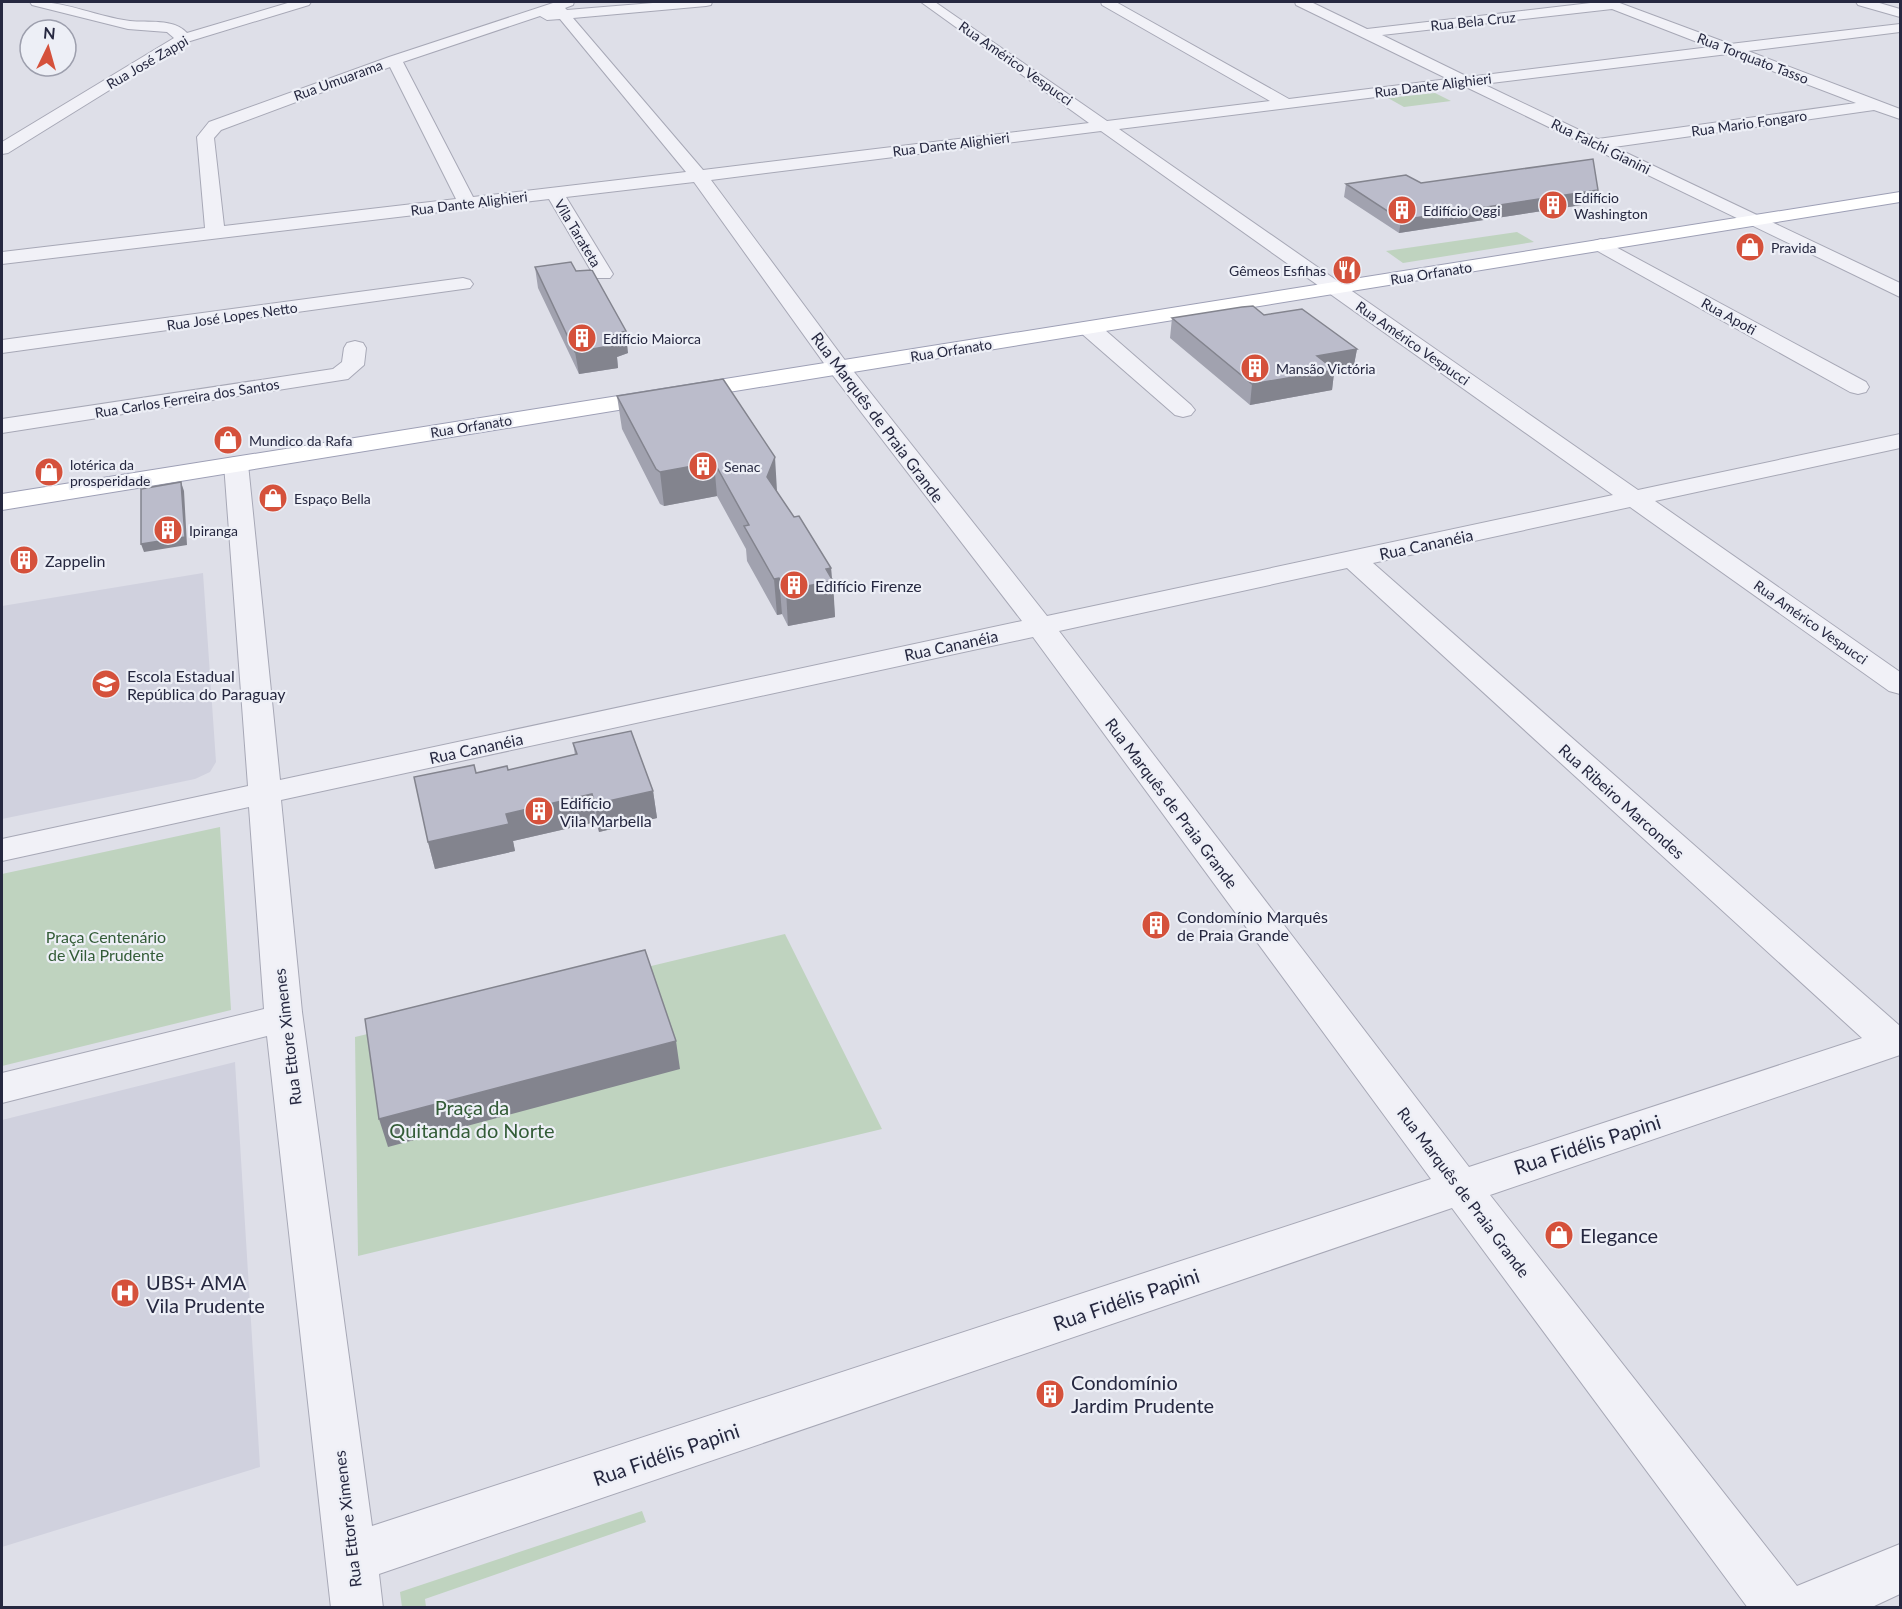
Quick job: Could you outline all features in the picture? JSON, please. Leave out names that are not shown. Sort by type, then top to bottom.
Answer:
[{"type":"main road","name":"Rua Orfanato","points":[[2,502],[1900,197]]},
{"type":"street","points":[[37,2],[129,25],[170,28],[180,33],[182,39]]},
{"type":"street","name":"Rua José Zappi","points":[[2,149],[182,39],[304,2]]},
{"type":"street","name":"Rua Umuarama","points":[[215,233],[205,137],[208,132],[226,121],[509,20],[562,7],[706,2]]},
{"type":"street","name":"Rua Américo Vespucci","points":[[927,2],[1106,125],[1900,685]]},
{"type":"street","points":[[1107,2],[1285,103]]},
{"type":"street","name":"Rua Falchi Gianini","points":[[1301,2],[1468,80],[1900,290]]},
{"type":"street","points":[[1863,2],[1900,13]]},
{"type":"street","name":"Rua Bela Cruz","points":[[1366,33],[1610,3]]},
{"type":"street","name":"Rua Torquato Tasso","points":[[1610,3],[1900,114]]},
{"type":"street","name":"Rua Marquês de Praia Grande","points":[[562,7],[699,176],[839,368],[1040,626],[1460,1187],[1781,1608]]},
{"type":"street","name":"Rua Dante Alighieri","points":[[2,258],[699,176],[1900,28]]},
{"type":"street","points":[[394,60],[467,203]]},
{"type":"street","name":"Rua Mario Fongaro","points":[[1597,144],[1900,102]]},
{"type":"street","name":"Vila Tarateta","points":[[554,193],[603,274]]},
{"type":"street","name":"Rua Apoti","points":[[1601,245],[1858,387]]},
{"type":"street","name":"Rua José Lopes Netto","points":[[2,347],[462,284]]},
{"type":"street","points":[[1089,328],[1183,410]]},
{"type":"street","name":"Rua Carlos Ferreira dos Santos","points":[[2,426],[340,374],[353,365],[355,348]]},
{"type":"street","name":"Rua Cananéia","points":[[2,850],[1900,441]]},
{"type":"street","name":"Rua Ettore Ximenes","points":[[236,464],[261,737],[263,794],[285,1018],[357,1608]]},
{"type":"street","name":"Rua Ribeiro Marcondes","points":[[1353,559],[1896,1041]]},
{"type":"street","points":[[2,1088],[285,1018]]},
{"type":"street","name":"Rua Fidélis Papini","points":[[352,1558],[1896,1041]]},
{"type":"street","points":[[1806,1608],[1900,1569]]},
{"type":"shaded area","name":"Escola Estadual República do Paraguay","points":[[203,573],[216,762],[210,772],[195,779],[2,819],[2,606]]},
{"type":"shaded area","name":"UBS+ AMA Vila Prudente","points":[[235,1062],[260,1467],[2,1547],[2,1120]]},
{"type":"green space","points":[[1435,93],[1451,101],[1404,107],[1388,98]]},
{"type":"green space","points":[[1517,232],[1534,242],[1403,263],[1386,251]]},
{"type":"green space","name":"Praça Centenário de Vila Prudente","points":[[220,827],[231,1010],[2,1066],[2,874]]},
{"type":"green space","name":"Praça da Quitanda do Norte","points":[[785,934],[882,1129],[358,1256],[355,1037]]},
{"type":"green space","points":[[642,1511],[646,1522],[425,1599],[426,1607],[402,1607],[400,1592]]},
{"type":"building","points":[[1593,159],[1598,190],[1401,220],[1346,184],[1406,175],[1421,183]]},
{"type":"building","points":[[571,262],[576,271],[592,270],[626,331],[610,336],[615,345],[575,352],[535,267]]},
{"type":"building","points":[[1253,306],[1264,315],[1302,309],[1357,349],[1317,356],[1335,370],[1252,384],[1172,318]]},
{"type":"building","points":[[723,379],[775,457],[767,477],[794,517],[799,516],[831,568],[826,569],[833,581],[786,590],[779,578],[774,579],[744,526],[749,525],[714,462],[660,472],[656,469],[617,396]]},
{"type":"building","points":[[181,482],[185,537],[141,544],[141,489]]},
{"type":"building","points":[[631,731],[653,791],[595,804],[592,794],[506,814],[509,824],[428,842],[414,777],[474,765],[476,773],[507,766],[508,770],[577,754],[573,743]]},
{"type":"building","points":[[645,950],[676,1041],[379,1119],[365,1019]]},
{"type":"place","name":"Edifício Washington","points":[[1553,205]]},
{"type":"place","name":"Edifício Oggi","points":[[1402,210]]},
{"type":"place","name":"Pravida","points":[[1750,247]]},
{"type":"place","name":"Gêmeos Esfihas","points":[[1347,270]]},
{"type":"place","name":"Edifício Maiorca","points":[[582,338]]},
{"type":"place","name":"Mansão Victória","points":[[1255,368]]},
{"type":"place","name":"Mundico da Rafa","points":[[228,440]]},
{"type":"place","name":"Senac","points":[[703,466]]},
{"type":"place","name":"lotérica da prosperidade","points":[[49,472]]},
{"type":"place","name":"Espaço Bella","points":[[273,498]]},
{"type":"place","name":"Ipiranga","points":[[168,530]]},
{"type":"place","name":"Zappelin","points":[[24,560]]},
{"type":"place","name":"Edifício Firenze","points":[[794,585]]},
{"type":"place","name":"Escola Estadual República do Paraguay","points":[[106,684]]},
{"type":"place","name":"Edifício Vila Marbella","points":[[539,811]]},
{"type":"place","name":"Condomínio Marquês de Praia Grande","points":[[1156,925]]},
{"type":"place","name":"Elegance","points":[[1559,1235]]},
{"type":"place","name":"UBS+ AMA Vila Prudente","points":[[125,1293]]},
{"type":"place","name":"Condomínio Jardim Prudente","points":[[1050,1394]]}]
